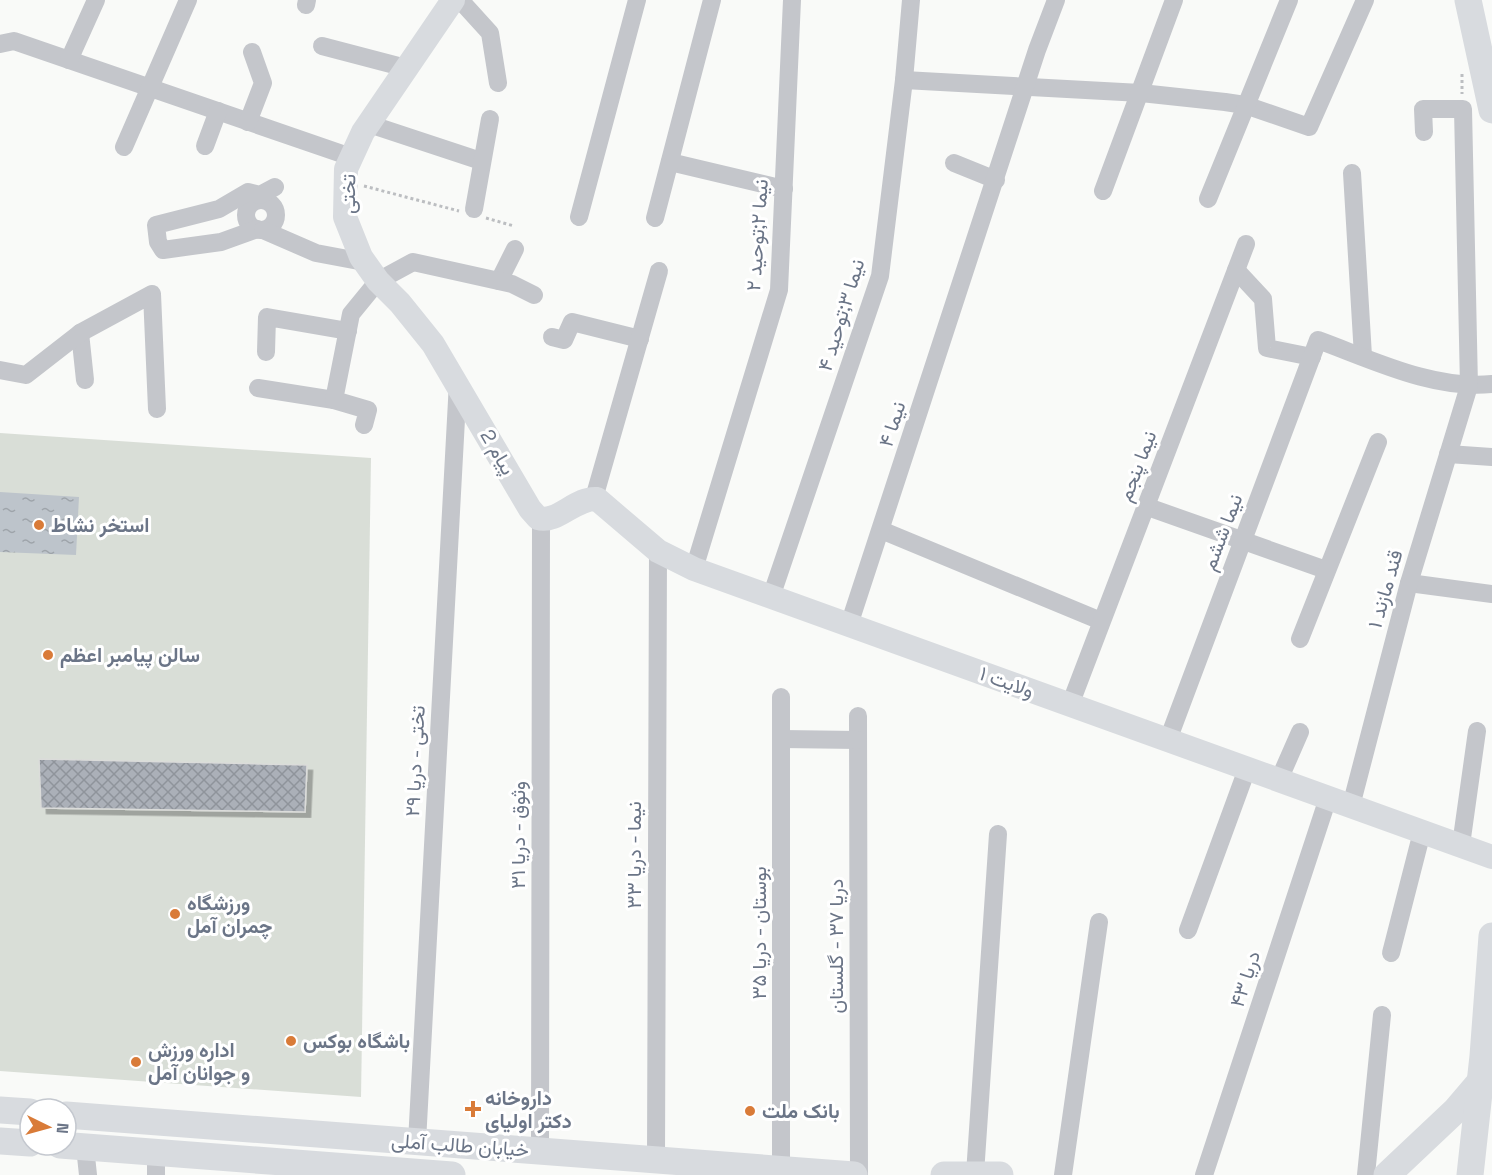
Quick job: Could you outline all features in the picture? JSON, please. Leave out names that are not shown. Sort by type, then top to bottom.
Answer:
[{"type":"main road","points":[[1468,0],[1492,110]]},
{"type":"main road","points":[[1470,1175],[1479,1083],[1488,1051],[1492,936]]},
{"type":"main road","points":[[1387,1175],[1456,1110],[1479,1083]]},
{"type":"main road","points":[[0,1110],[18,1111]]},
{"type":"main road","name":"خیابان طالب آملی","points":[[78,1116],[854,1175]]},
{"type":"main road","points":[[227,1126],[239,1136],[242,1148],[228,1159]]},
{"type":"main road","points":[[300,1163],[287,1153],[288,1147],[298,1136],[310,1133]]},
{"type":"main road","points":[[0,1141],[18,1142]]},
{"type":"main road","name":"خیابان طالب آملی","points":[[78,1147],[156,1164],[228,1159],[300,1163],[360,1172],[452,1175]]},
{"type":"main road","points":[[944,1175],[987,1174]]},
{"type":"street","points":[[69,60],[96,0]]},
{"type":"street","points":[[124,147],[188,0]]},
{"type":"street","name":"تختی","points":[[453,0],[369,124],[351,157],[345,181],[345,216],[371,271],[421,328],[458,382]]},
{"type":"street","points":[[460,0],[490,33],[498,83]]},
{"type":"street","points":[[579,217],[637,0]]},
{"type":"street","points":[[655,218],[712,0]]},
{"type":"street","name":"نیما ۲;توحید ۲","points":[[694,569],[779,290],[792,0]]},
{"type":"street","name":"نیما ۳;توحید ۴","points":[[771,597],[880,276],[904,80],[911,0]]},
{"type":"street","name":"نیما ۴","points":[[849,626],[1056,0]]},
{"type":"street","points":[[1103,190],[1174,0]]},
{"type":"street","points":[[1208,199],[1288,0]]},
{"type":"street","points":[[904,80],[1141,93],[1245,105],[1309,127],[1365,0]]},
{"type":"street","points":[[0,44],[14,41],[351,157]]},
{"type":"street","points":[[322,46],[406,68]]},
{"type":"street","points":[[248,122],[263,83],[252,52]]},
{"type":"street","name":"قند مازند ۱","points":[[1351,806],[1409,583],[1469,387],[1463,109],[1423,109],[1424,132]]},
{"type":"street","points":[[205,146],[218,111]]},
{"type":"street","points":[[473,212],[490,119]]},
{"type":"street","points":[[369,124],[481,161]]},
{"type":"street","points":[[670,162],[784,189]]},
{"type":"street","points":[[954,163],[996,180]]},
{"type":"street","points":[[1352,173],[1363,356],[1415,375],[1469,387],[1492,384]]},
{"type":"street","points":[[260,230],[221,242],[163,250],[158,242],[156,225],[219,209],[248,192],[265,194],[250,204],[245,215],[250,226],[260,230],[316,253],[371,271],[413,262],[512,284],[534,295]]},
{"type":"street","points":[[219,209],[223,222],[221,242]]},
{"type":"street","points":[[182,219],[182,234],[189,246]]},
{"type":"street","name":"نیما پنجم","points":[[1071,705],[1246,244]]},
{"type":"street","points":[[499,281],[515,249]]},
{"type":"street","points":[[1236,270],[1263,299],[1267,348],[1312,357]]},
{"type":"street","points":[[334,400],[351,314],[371,271]]},
{"type":"street","points":[[541,519],[594,498],[659,271]]},
{"type":"street","points":[[0,370],[26,375],[80,333],[152,294],[157,409]]},
{"type":"street","points":[[266,352],[267,317],[348,331]]},
{"type":"street","points":[[552,336],[564,340],[572,322],[640,339]]},
{"type":"street","points":[[80,333],[85,381]]},
{"type":"street","name":"نیما ششم","points":[[1168,740],[1318,340],[1363,356]]},
{"type":"street","name":"پیام 2","points":[[458,382],[530,509],[541,519]]},
{"type":"street","name":"تختی - دریا ۲۹","points":[[417,1142],[458,382]]},
{"type":"street","points":[[258,388],[334,400],[368,410],[364,425]]},
{"type":"street","points":[[1300,639],[1378,442]]},
{"type":"street","points":[[1448,454],[1492,458]]},
{"type":"street","name":"ولایت ۱","points":[[594,498],[658,551],[694,569],[1492,857]]},
{"type":"street","points":[[1145,506],[1326,570]]},
{"type":"street","name":"وثوق - دریا ۳۱","points":[[540,1150],[541,519]]},
{"type":"street","points":[[881,530],[1101,621]]},
{"type":"street","name":"نیما - دریا ۳۳","points":[[656,1160],[658,551]]},
{"type":"street","points":[[1409,583],[1492,594]]},
{"type":"street","name":"بوستان - دریا ۳۵","points":[[781,697],[781,1168]]},
{"type":"street","name":"دریا ۳۷ - گلستان","points":[[858,716],[859,1175]]},
{"type":"street","points":[[1461,845],[1477,731]]},
{"type":"street","points":[[1279,780],[1300,732]]},
{"type":"street","points":[[782,739],[858,740]]},
{"type":"street","points":[[1188,930],[1247,769]]},
{"type":"street","name":"دریا ۴۳","points":[[1204,1175],[1328,798]]},
{"type":"street","points":[[1391,952],[1422,832]]},
{"type":"street","points":[[987,1174],[998,834]]},
{"type":"street","points":[[1063,1175],[1099,922]]},
{"type":"street","points":[[1366,1175],[1383,1016]]},
{"type":"street","points":[[78,1157],[88,1175]]},
{"type":"path","points":[[345,181],[473,212],[514,225]]},
{"type":"shaded area","points":[[0,433],[371,458],[361,1097],[0,1071]]},
{"type":"water","name":"استخر نشاط","points":[[0,492],[79,497],[76,555],[0,552]]},
{"type":"building","points":[[39,759],[307,765],[305,812],[41,808]]},
{"type":"place","name":"استخر نشاط","points":[[39,525]]},
{"type":"place","name":"سالن پیامبر اعظم","points":[[48,655]]},
{"type":"place","name":"ورزشگاه چمران آمل","points":[[175,914]]},
{"type":"place","name":"باشگاه‌ بوکس","points":[[291,1041]]},
{"type":"place","name":"اداره ورزش و جوانان آمل","points":[[136,1062]]},
{"type":"place","name":"داروخانه دکتر اولیای","points":[[473,1109]]},
{"type":"place","name":"بانک ملت","points":[[750,1111]]}]
